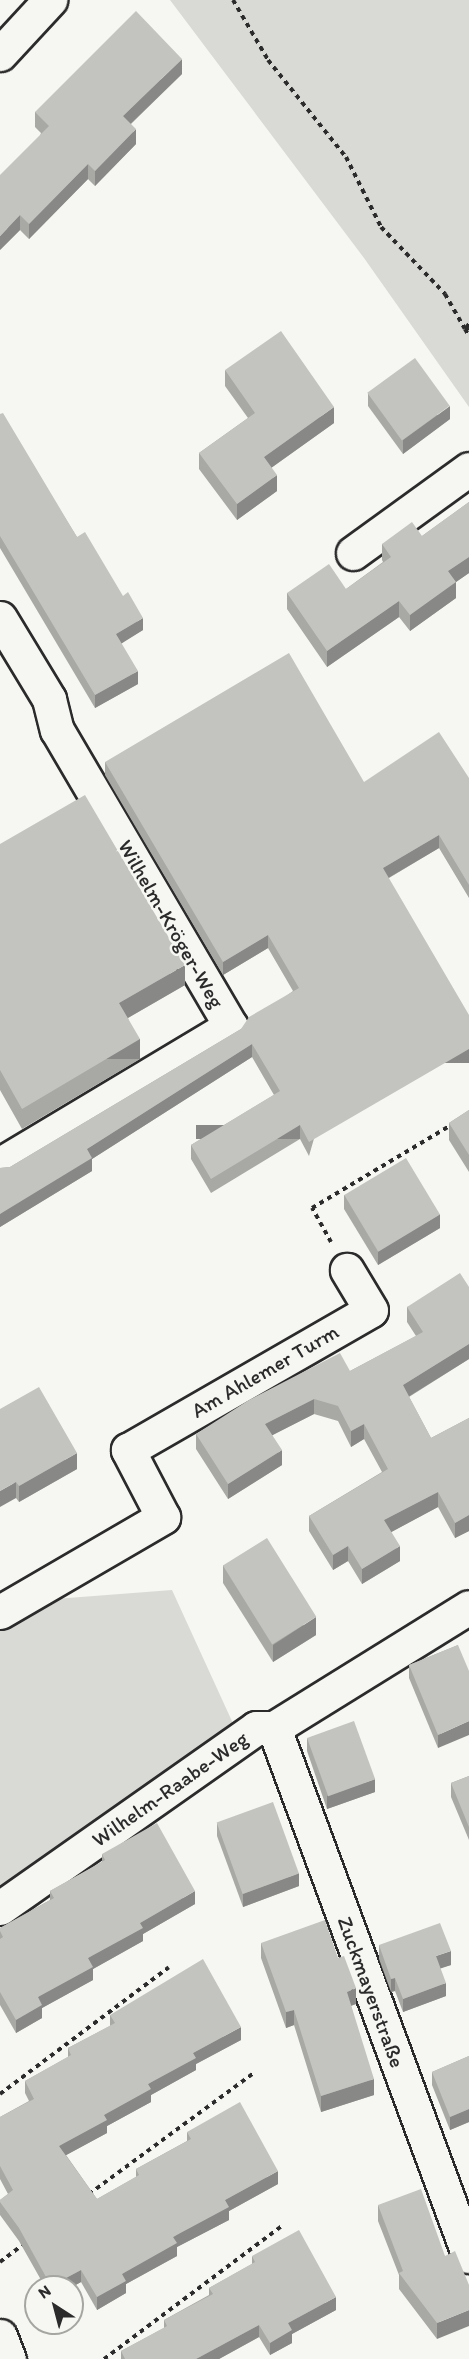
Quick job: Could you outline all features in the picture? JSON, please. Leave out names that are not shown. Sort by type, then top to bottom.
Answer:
[{"type":"street","points":[[0,54],[50,0]]},
{"type":"street","points":[[352,553],[469,469]]},
{"type":"street","name":"Wilhelm-Kröger-Weg","points":[[0,618],[49,699],[57,730],[231,1026],[0,1164]]},
{"type":"street","name":"Am Ahlemer Turm","points":[[0,1612],[163,1517],[128,1450],[371,1310],[347,1270]]},
{"type":"street","name":"Wilhelm-Raabe-Weg","points":[[0,1908],[256,1728],[274,1728],[468,1610]]},
{"type":"street","name":"Zuckmayerstraße","points":[[274,1728],[469,2256]]},
{"type":"street","points":[[0,2336],[9,2359]]},
{"type":"path","points":[[233,0],[268,60],[346,156],[381,227],[445,294],[468,327],[469,336]]},
{"type":"path","points":[[347,1270],[312,1208],[459,1120]]},
{"type":"path","points":[[0,2094],[169,1967]]},
{"type":"path","points":[[86,2196],[255,2072]]},
{"type":"path","points":[[104,2359],[282,2226]]},
{"type":"path","points":[[0,2262],[26,2242]]},
{"type":"shaded area","points":[[170,0],[469,0],[469,407],[364,258]]},
{"type":"shaded area","points":[[172,1590],[236,1730],[0,1890],[0,1630],[55,1599]]},
{"type":"building","points":[[136,11],[182,59],[123,116],[136,129],[95,171],[88,164],[29,224],[20,215],[0,236],[0,175],[49,126],[35,112]]},
{"type":"building","points":[[281,331],[334,407],[264,457],[277,475],[237,504],[199,453],[255,413],[225,370]]},
{"type":"building","points":[[415,358],[450,406],[402,440],[367,393]]},
{"type":"building","points":[[3,413],[77,537],[85,532],[123,596],[128,592],[143,618],[116,634],[138,671],[95,695],[0,536],[0,414]]},
{"type":"building","points":[[469,502],[469,557],[448,571],[456,582],[410,615],[399,601],[327,651],[287,593],[329,564],[346,589],[391,557],[382,544],[412,522],[422,536]]},
{"type":"building","points":[[289,653],[364,782],[439,732],[469,778],[469,885],[439,835],[383,868],[469,1015],[469,1049],[309,1142],[300,1125],[211,1179],[191,1145],[280,1091],[252,1044],[87,1149],[92,1158],[0,1214],[0,1168],[10,1167],[241,1029],[249,1017],[299,988],[268,935],[223,962],[105,762]]},
{"type":"building","points":[[85,795],[185,965],[119,1003],[140,1039],[22,1109],[0,1070],[0,844]]},
{"type":"building","points":[[469,1110],[469,1155],[449,1123]]},
{"type":"building","points":[[406,1158],[440,1215],[378,1252],[344,1195]]},
{"type":"building","points":[[460,1273],[469,1287],[469,1344],[403,1385],[431,1438],[469,1418],[469,1515],[455,1523],[438,1492],[384,1520],[400,1546],[362,1569],[348,1546],[333,1555],[309,1516],[388,1469],[364,1424],[351,1431],[338,1406],[314,1399],[265,1424],[282,1450],[228,1484],[196,1434],[249,1400],[340,1353],[350,1371],[423,1332],[407,1307]]},
{"type":"building","points":[[39,1387],[77,1453],[19,1486],[16,1482],[0,1491],[0,1409]]},
{"type":"building","points":[[267,1538],[316,1617],[272,1644],[223,1566]]},
{"type":"building","points":[[458,1645],[469,1671],[469,1721],[438,1735],[409,1665]]},
{"type":"building","points":[[354,1721],[375,1779],[328,1796],[307,1738]]},
{"type":"building","points":[[469,1776],[469,1827],[451,1783]]},
{"type":"building","points":[[273,1802],[299,1873],[243,1894],[217,1823]]},
{"type":"building","points":[[157,1823],[195,1891],[140,1923],[143,1928],[88,1958],[93,1967],[38,1997],[42,2005],[16,2020],[0,1992],[0,1939],[3,1937],[0,1928],[54,1898],[50,1891],[105,1860],[102,1854]]},
{"type":"building","points":[[325,1920],[338,1958],[344,1956],[356,1988],[347,1992],[374,2079],[321,2096],[294,2010],[286,2012],[261,1943]]},
{"type":"building","points":[[440,1923],[451,1951],[436,1956],[446,1983],[403,1999],[395,1978],[391,1979],[379,1945]]},
{"type":"building","points":[[203,1959],[241,2027],[193,2053],[196,2058],[148,2084],[151,2089],[104,2115],[107,2120],[59,2146],[97,2199],[139,2175],[136,2169],[191,2139],[187,2132],[240,2102],[278,2171],[225,2200],[229,2207],[173,2237],[177,2243],[122,2274],[126,2281],[97,2297],[81,2270],[72,2275],[45,2275],[19,2228],[0,2202],[13,2190],[0,2166],[0,2117],[34,2099],[25,2081],[71,2055],[68,2048],[115,2023],[110,2015]]},
{"type":"building","points":[[469,2056],[469,2109],[450,2117],[432,2072]]},
{"type":"building","points":[[421,2189],[445,2256],[455,2251],[469,2285],[469,2310],[437,2323],[399,2273],[403,2271],[378,2205]]},
{"type":"building","points":[[299,2230],[336,2297],[288,2323],[292,2330],[270,2343],[259,2325],[196,2359],[125,2359],[121,2351],[167,2326],[164,2320],[213,2294],[209,2288],[255,2262],[252,2256]]}]
